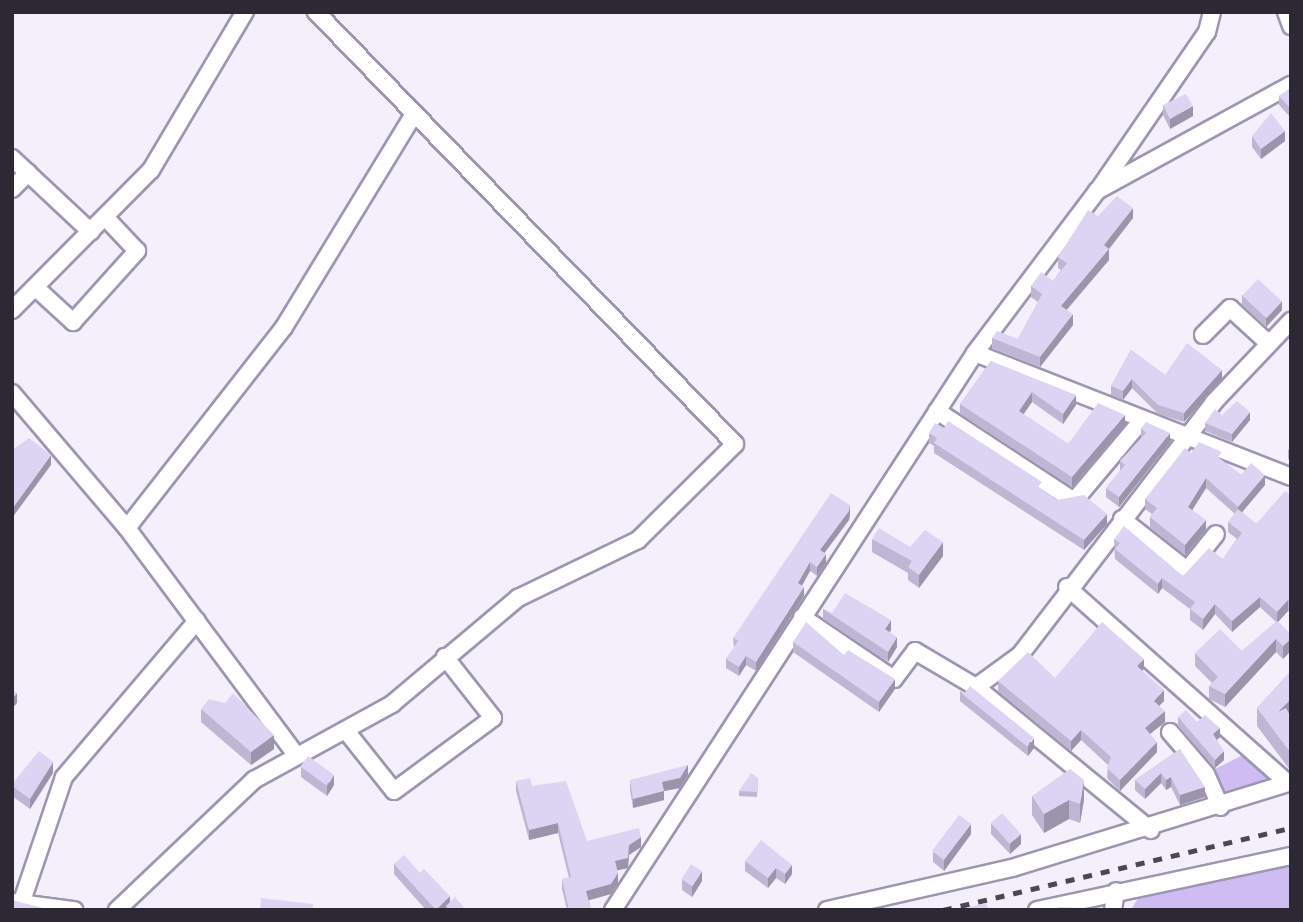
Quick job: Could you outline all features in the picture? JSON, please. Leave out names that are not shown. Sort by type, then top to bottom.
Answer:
[{"type":"street","points":[[12,310],[151,170],[245,12]]},
{"type":"street","points":[[117,910],[254,779],[294,752],[347,732],[392,704],[517,598],[655,527],[734,444],[316,12]]},
{"type":"street","points":[[613,910],[975,353],[1097,191],[1208,32],[1212,12]]},
{"type":"street","points":[[1286,12],[1291,26]]},
{"type":"street","points":[[1097,191],[1291,85]]},
{"type":"street","points":[[127,528],[284,327],[414,114]]},
{"type":"street","points":[[12,158],[91,232]]},
{"type":"street","points":[[12,189],[28,173]]},
{"type":"street","points":[[35,287],[73,322],[138,251],[105,217]]},
{"type":"street","points":[[1203,335],[1230,308],[1268,343]]},
{"type":"street","points":[[976,687],[1020,655],[1067,587],[1188,436],[1268,343],[1291,321]]},
{"type":"street","points":[[975,353],[1291,477]]},
{"type":"street","points":[[12,393],[127,528],[294,752]]},
{"type":"street","points":[[937,411],[1074,501],[1143,418]]},
{"type":"street","points":[[1122,519],[1186,570],[1216,534]]},
{"type":"street","points":[[827,910],[1151,830],[1290,782],[1067,587]]},
{"type":"street","points":[[802,617],[894,679],[915,651],[976,687],[1151,830]]},
{"type":"street","points":[[74,910],[17,903],[64,777],[197,621]]},
{"type":"street","points":[[347,732],[394,790],[493,718],[445,657]]},
{"type":"street","points":[[1170,732],[1206,774],[1222,807]]},
{"type":"street","points":[[1037,910],[1116,891],[1291,856]]},
{"type":"street","points":[[1113,910],[1116,891]]},
{"type":"shaded area","points":[[1247,753],[1271,781],[1225,797],[1213,770]]},
{"type":"shaded area","points":[[1291,863],[1291,910],[1131,910],[1138,898]]},
{"type":"building","points":[[1291,88],[1291,109],[1279,96]]},
{"type":"building","points":[[1186,94],[1193,106],[1170,119],[1163,105]]},
{"type":"building","points":[[1271,113],[1285,131],[1261,149],[1252,136]]},
{"type":"building","points":[[1117,196],[1133,208],[1104,245],[1109,249],[1061,306],[1073,314],[1040,357],[992,338],[997,331],[1018,339],[1042,294],[1031,286],[1041,272],[1053,281],[1067,263],[1058,257],[1088,210],[1098,216]]},
{"type":"building","points":[[1258,279],[1282,302],[1266,318],[1242,296]]},
{"type":"building","points":[[1187,343],[1222,370],[1184,413],[1158,405],[1132,379],[1123,391],[1111,386],[1131,350],[1165,375]]},
{"type":"building","points":[[991,361],[1076,395],[1063,414],[1032,392],[1019,411],[1068,444],[1098,403],[1125,415],[1072,477],[960,404]]},
{"type":"building","points":[[1237,401],[1250,412],[1232,434],[1205,423],[1215,409],[1222,415]]},
{"type":"building","points":[[948,421],[1042,482],[1038,487],[1057,500],[1084,495],[1107,514],[1084,540],[934,443],[937,438],[929,433],[935,423],[944,428]]},
{"type":"building","points":[[1146,422],[1170,433],[1119,497],[1106,488],[1125,465],[1120,461],[1146,433],[1141,428]]},
{"type":"building","points":[[29,438],[51,455],[12,509],[12,450]]},
{"type":"building","points":[[1199,442],[1222,452],[1218,457],[1241,475],[1251,463],[1265,475],[1238,507],[1206,478],[1188,507],[1206,520],[1185,545],[1150,517],[1157,508],[1145,499],[1185,448],[1191,453]]},
{"type":"building","points":[[1285,491],[1291,496],[1291,603],[1288,600],[1277,612],[1260,597],[1232,621],[1215,604],[1203,619],[1190,609],[1195,602],[1162,578],[1158,584],[1115,549],[1120,543],[1114,539],[1124,526],[1183,576],[1209,548],[1223,559],[1242,533],[1228,522],[1238,509],[1256,524]]},
{"type":"building","points":[[831,493],[850,505],[849,511],[820,550],[826,554],[817,567],[810,562],[798,583],[804,587],[756,662],[746,656],[739,667],[726,659],[738,641],[733,638]]},
{"type":"building","points":[[879,528],[910,547],[925,530],[943,542],[919,575],[908,567],[912,561],[872,539]]},
{"type":"building","points":[[845,593],[891,620],[885,629],[897,637],[888,652],[823,609],[832,613]]},
{"type":"building","points":[[1277,621],[1291,635],[1291,639],[1283,646],[1276,639],[1225,694],[1209,686],[1218,677],[1195,653],[1220,629],[1242,651]]},
{"type":"building","points":[[806,622],[844,655],[848,650],[895,679],[879,702],[793,642]]},
{"type":"building","points":[[1102,622],[1144,659],[1137,666],[1164,690],[1154,701],[1165,711],[1145,728],[1157,742],[1120,780],[1107,768],[1111,757],[1081,730],[1071,741],[998,681],[1028,652],[1055,678]]},
{"type":"building","points":[[1291,671],[1291,699],[1278,712],[1286,708],[1291,717],[1290,752],[1257,708]]},
{"type":"building","points":[[970,686],[1034,738],[1027,746],[963,695]]},
{"type":"building","points":[[233,693],[274,735],[251,752],[201,709],[209,699],[225,703]]},
{"type":"building","points":[[1186,710],[1197,722],[1205,715],[1220,728],[1213,734],[1224,751],[1215,760],[1178,717]]},
{"type":"building","points":[[1180,749],[1205,787],[1180,795],[1171,777],[1166,780],[1161,773],[1145,789],[1135,780]]},
{"type":"building","points":[[39,751],[53,762],[30,799],[12,784]]},
{"type":"building","points":[[308,756],[334,775],[326,785],[300,767]]},
{"type":"building","points":[[688,765],[680,778],[662,782],[664,791],[633,799],[630,780]]},
{"type":"building","points":[[1070,769],[1084,780],[1080,804],[1069,800],[1044,814],[1032,796]]},
{"type":"building","points":[[751,773],[758,778],[757,792],[739,791]]},
{"type":"building","points":[[530,778],[532,786],[566,781],[587,841],[639,828],[641,837],[629,845],[628,858],[615,861],[618,873],[611,884],[586,891],[591,910],[569,910],[562,879],[571,877],[558,823],[529,830],[516,781]]},
{"type":"building","points":[[1002,813],[1021,834],[1010,844],[991,823]]},
{"type":"building","points":[[959,815],[971,824],[944,860],[932,851]]},
{"type":"building","points":[[761,840],[792,865],[785,874],[776,868],[768,878],[745,861]]},
{"type":"building","points":[[404,855],[420,873],[424,869],[450,896],[436,910],[394,864]]},
{"type":"building","points":[[691,864],[702,871],[692,886],[681,879]]},
{"type":"building","points":[[455,897],[466,910],[450,910],[446,906]]},
{"type":"building","points":[[261,898],[313,904],[313,910],[260,910]]},
{"type":"building","points":[[12,900],[51,910],[12,910]]},
{"type":"building","points":[[986,903],[989,910],[957,910]]},
{"type":"building","points":[[1058,907],[1088,908],[1088,910],[1059,910]]},
{"type":"railway","points":[[943,910],[1291,828]]}]
